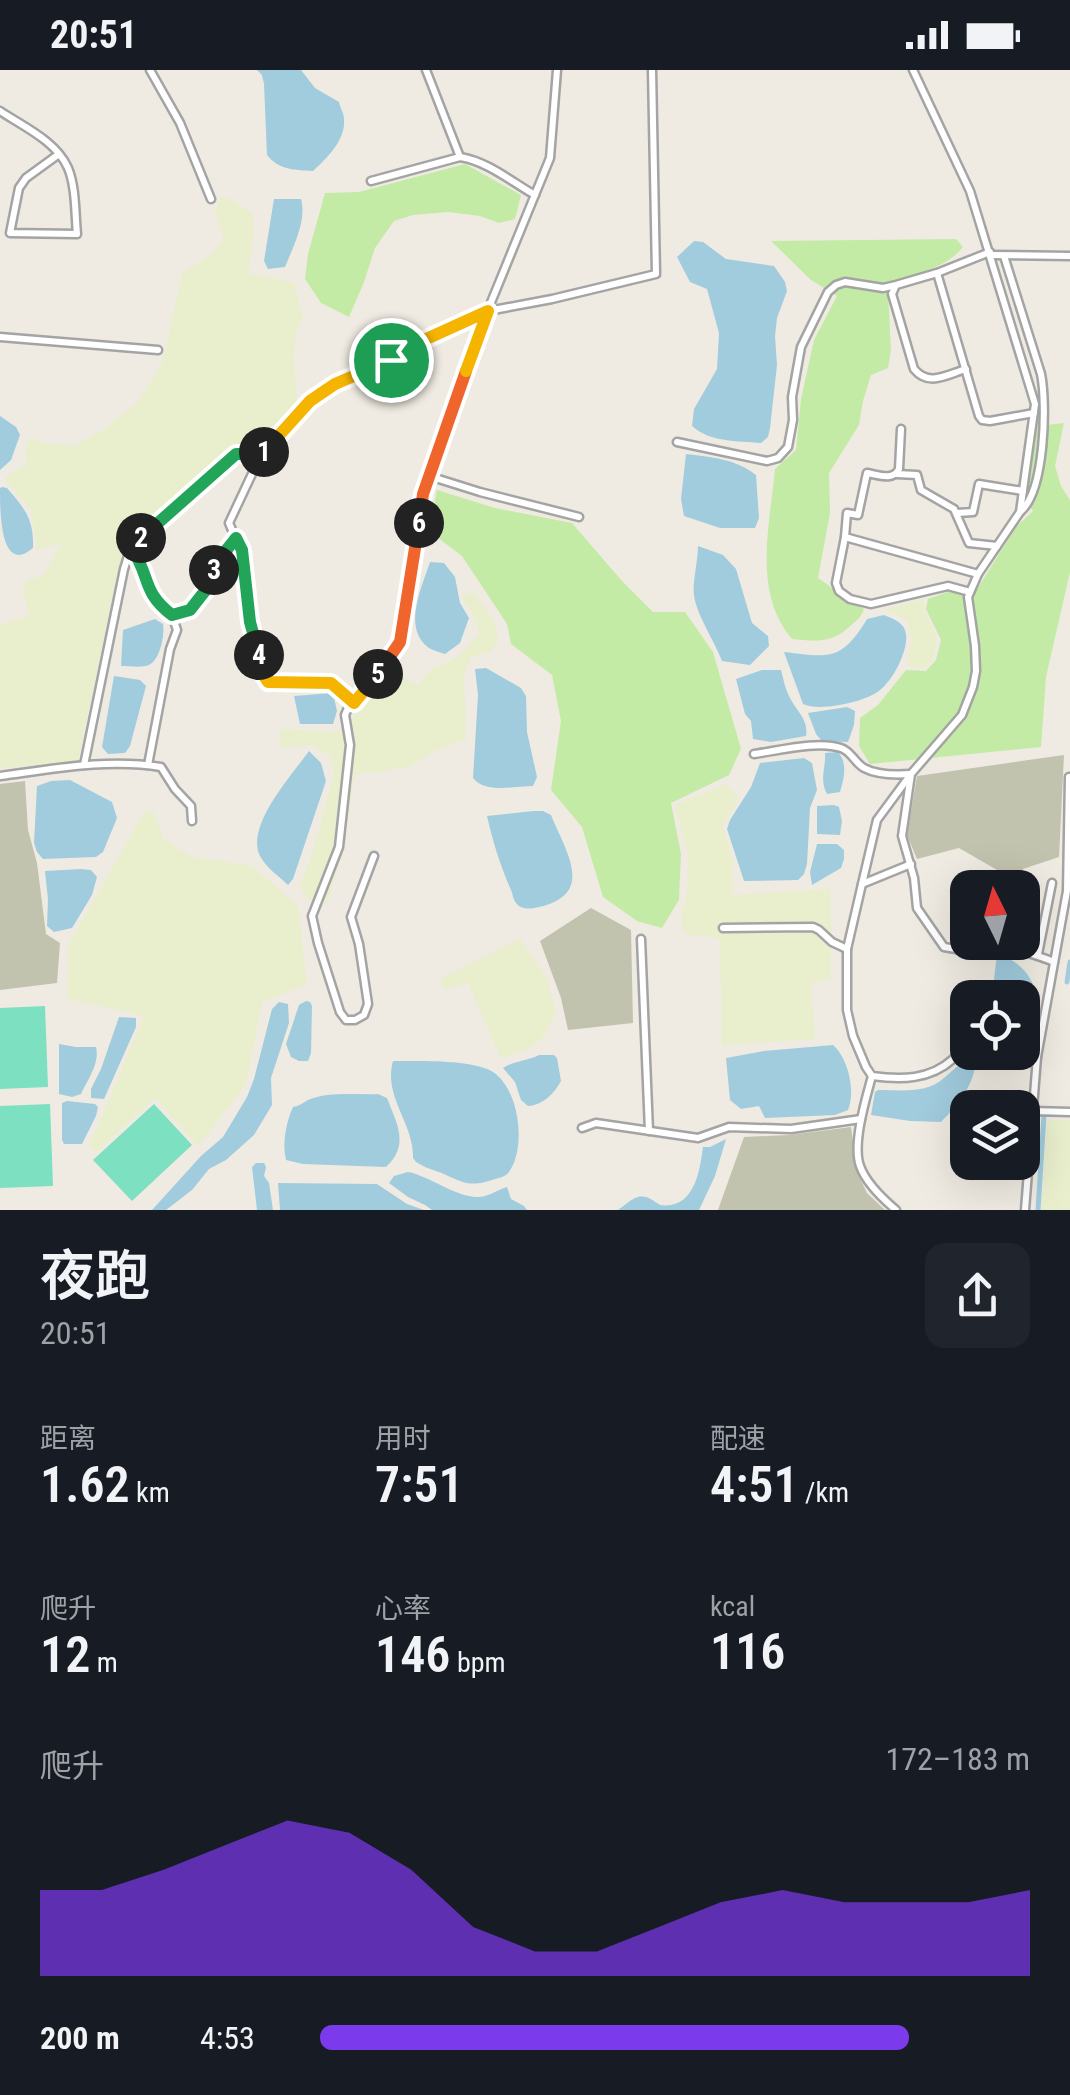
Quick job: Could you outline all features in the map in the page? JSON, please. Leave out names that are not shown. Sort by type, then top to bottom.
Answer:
[{"type":"street","points":[[150,70],[180,123],[211,199]]},
{"type":"street","points":[[426,70],[460,157]]},
{"type":"street","points":[[374,856],[351,917],[368,1004],[364,1016],[346,1020],[340,1012],[312,916],[339,847],[350,745],[345,716],[400,642],[423,494],[488,311],[550,158],[557,70]]},
{"type":"street","points":[[354,703],[331,683],[268,682],[264,676],[250,622],[242,550],[230,523],[259,458],[310,401],[335,384],[391,360],[424,340],[488,311],[656,274],[652,70]]},
{"type":"street","points":[[896,1210],[881,1198],[860,1166],[861,1119],[872,1076],[853,1036],[847,1010],[847,949],[878,820],[962,715],[973,687],[976,671],[968,606],[970,592],[1020,512],[1035,404],[970,191],[913,70]]},
{"type":"street","points":[[0,111],[52,145],[59,154],[68,168],[77,234],[10,233],[19,188],[26,178],[59,154]]},
{"type":"street","points":[[371,181],[460,157],[488,167],[535,195]]},
{"type":"street","points":[[677,442],[767,462],[778,458],[788,448],[792,397],[806,335],[828,292],[836,285],[846,282],[883,288],[896,286],[991,254],[1070,256]]},
{"type":"street","points":[[1004,256],[1044,392],[1039,465],[1031,497],[1026,509],[1020,512]]},
{"type":"street","points":[[938,273],[982,420],[1034,413]]},
{"type":"street","points":[[896,286],[892,294],[914,369],[931,380],[966,369]]},
{"type":"street","points":[[0,337],[158,350]]},
{"type":"street","points":[[897,474],[901,429]]},
{"type":"street","points":[[84,765],[124,569],[132,549],[236,454],[259,458]]},
{"type":"street","points":[[970,592],[948,586],[871,604],[850,599],[838,591],[847,513],[858,515],[868,473],[917,475],[921,490],[957,512],[968,543],[997,546]]},
{"type":"street","points":[[429,476],[579,517]]},
{"type":"street","points":[[957,512],[973,512],[979,484],[1023,491]]},
{"type":"street","points":[[845,537],[978,574]]},
{"type":"street","points":[[172,615],[190,610],[212,582],[216,563],[236,538]]},
{"type":"street","points":[[132,549],[156,603],[172,615],[177,630],[148,765]]},
{"type":"street","points":[[754,754],[821,745],[841,748],[862,768],[894,775],[911,774]]},
{"type":"street","points":[[0,776],[84,765],[160,767],[190,806],[192,822]]},
{"type":"street","points":[[911,774],[902,836],[914,878],[917,908],[940,945],[950,948]]},
{"type":"street","points":[[1040,1040],[1067,891],[1069,777]]},
{"type":"street","points":[[862,884],[910,864]]},
{"type":"street","points":[[1040,944],[1052,884]]},
{"type":"street","points":[[722,928],[814,927],[847,949]]},
{"type":"street","points":[[641,938],[649,1131]]},
{"type":"street","points":[[1040,955],[1054,962]]},
{"type":"street","points":[[872,1076],[896,1079],[928,1075],[950,1061]]},
{"type":"street","points":[[1040,1111],[1070,1112]]},
{"type":"street","points":[[582,1128],[596,1123],[698,1138],[729,1127],[791,1128],[861,1119]]},
{"type":"street","points":[[1025,1210],[1027,1180]]},
{"type":"shaded area","points":[[220,197],[233,200],[253,214],[248,273],[294,283],[303,318],[296,332],[294,355],[297,408],[257,452],[234,448],[126,551],[118,569],[78,761],[0,768],[0,624],[29,617],[25,582],[44,574],[62,542],[37,551],[31,511],[4,478],[27,464],[25,449],[32,438],[46,444],[74,446],[103,430],[138,402],[163,361],[182,274],[216,250],[224,237],[215,213]]},
{"type":"shaded area","points":[[473,591],[495,622],[498,640],[491,652],[471,657],[464,674],[466,739],[432,752],[409,767],[354,775],[344,848],[327,904],[306,898],[300,885],[334,774],[330,756],[312,745],[279,748],[280,729],[337,732],[356,714],[388,670],[418,685],[433,667],[448,663],[480,633],[461,597]]},
{"type":"shaded area","points":[[924,599],[924,610],[937,639],[933,659],[927,667],[909,667],[912,640],[907,620],[884,610]]},
{"type":"shaded area","points":[[1064,755],[1059,857],[1023,870],[997,870],[959,848],[917,859],[907,835],[917,776]]},
{"type":"shaded area","points":[[25,781],[28,830],[37,863],[46,934],[60,943],[57,983],[0,990],[0,784]]},
{"type":"shaded area","points":[[726,784],[739,798],[723,826],[732,858],[733,895],[831,889],[831,979],[811,983],[815,1039],[722,1045],[720,938],[683,932],[688,856],[675,805]]},
{"type":"shaded area","points":[[146,809],[154,813],[164,840],[193,857],[252,866],[298,906],[307,984],[262,1002],[246,1084],[198,1146],[155,1098],[96,1153],[89,1146],[144,1016],[67,999],[69,944]]},
{"type":"shaded area","points":[[591,908],[631,930],[633,1023],[568,1030],[540,941]]},
{"type":"shaded area","points":[[520,939],[546,976],[556,1014],[543,1037],[530,1048],[501,1059],[468,983],[444,990],[440,979]]},
{"type":"shaded area","points":[[1047,1120],[1070,1120],[1070,1210],[1041,1210]]},
{"type":"shaded area","points":[[851,1127],[857,1172],[867,1193],[885,1210],[718,1210],[744,1137]]},
{"type":"green space","points":[[465,164],[521,195],[515,219],[499,223],[448,212],[394,221],[375,248],[349,317],[321,303],[305,279],[325,193],[359,192]]},
{"type":"green space","points":[[956,239],[963,247],[954,256],[888,291],[888,368],[871,375],[859,425],[829,473],[830,513],[818,578],[863,612],[835,637],[815,641],[792,639],[772,600],[768,579],[775,469],[796,450],[801,399],[814,340],[837,296],[811,280],[771,241]]},
{"type":"green space","points":[[1064,423],[1055,466],[1070,500],[1070,572],[1046,677],[1041,747],[870,764],[859,746],[860,718],[878,705],[906,670],[926,671],[936,660],[941,640],[926,609],[928,599],[948,592],[974,594],[1016,527],[1033,511],[1025,500],[1037,426]]},
{"type":"green space","points":[[437,490],[495,508],[572,523],[653,612],[685,612],[713,652],[741,749],[729,775],[671,803],[681,854],[679,900],[662,928],[637,921],[603,897],[582,827],[551,790],[561,721],[552,675],[511,644],[507,624],[462,556],[429,531]]},
{"type":"green space","points":[[45,1006],[48,1087],[0,1089],[0,1008]]},
{"type":"green space","points":[[50,1104],[53,1186],[0,1188],[0,1106]]},
{"type":"green space","points":[[154,1104],[192,1145],[132,1201],[93,1160]]},
{"type":"water","points":[[257,70],[301,70],[315,88],[339,102],[344,117],[342,134],[313,171],[282,166],[267,155],[264,84]]},
{"type":"water","points":[[274,199],[301,199],[302,216],[285,267],[268,269],[264,261]]},
{"type":"water","points":[[694,241],[703,242],[726,259],[774,266],[785,282],[787,291],[775,336],[777,365],[770,428],[761,443],[715,438],[692,426],[694,409],[717,369],[719,333],[707,289],[690,282],[677,257]]},
{"type":"water","points":[[0,416],[16,427],[20,435],[11,460],[0,470]]},
{"type":"water","points":[[686,454],[732,462],[756,475],[759,518],[755,528],[720,528],[684,516],[681,499]]},
{"type":"water","points":[[2,487],[19,502],[30,522],[33,548],[22,554],[14,554],[4,537]]},
{"type":"water","points":[[698,546],[723,555],[736,569],[752,623],[768,636],[769,646],[750,665],[722,661],[695,603]]},
{"type":"water","points":[[430,562],[444,563],[455,577],[460,603],[469,618],[460,643],[445,654],[421,640],[415,619]]},
{"type":"water","points":[[884,615],[904,628],[906,643],[900,662],[884,686],[872,695],[842,705],[803,704],[784,652],[833,654],[849,643],[867,619]]},
{"type":"water","points":[[155,619],[163,624],[156,658],[146,666],[121,666],[123,630]]},
{"type":"water","points":[[486,668],[521,688],[526,696],[527,732],[537,777],[533,786],[493,788],[473,778],[478,695],[475,669]]},
{"type":"water","points":[[762,670],[781,670],[789,696],[804,720],[806,736],[771,742],[753,739],[736,679]]},
{"type":"water","points":[[114,676],[140,680],[146,686],[130,746],[125,753],[108,754],[102,747]]},
{"type":"water","points":[[333,693],[337,711],[333,724],[300,724],[294,696]]},
{"type":"water","points":[[847,707],[855,711],[848,742],[822,741],[808,713]]},
{"type":"water","points":[[309,751],[321,763],[326,781],[288,885],[260,856],[259,830],[272,801]]},
{"type":"water","points":[[838,752],[844,777],[840,792],[827,794],[823,778],[825,753]]},
{"type":"water","points":[[804,758],[812,763],[817,790],[810,808],[804,874],[798,880],[744,881],[727,829],[730,820],[751,787],[760,763]]},
{"type":"water","points":[[70,780],[112,802],[117,818],[103,852],[96,857],[43,859],[34,843],[37,786]]},
{"type":"water","points":[[817,806],[839,807],[842,821],[840,835],[817,834]]},
{"type":"water","points":[[533,811],[551,815],[569,857],[572,882],[556,901],[527,909],[514,899],[487,816]]},
{"type":"water","points":[[817,844],[837,844],[844,850],[844,859],[841,868],[812,885],[810,872]]},
{"type":"water","points":[[91,870],[97,877],[92,895],[72,928],[54,932],[47,926],[45,871]]},
{"type":"water","points":[[996,960],[1011,960],[1030,980],[994,980]]},
{"type":"water","points":[[306,1001],[312,1006],[311,1053],[308,1061],[299,1061],[291,1057],[286,1044],[299,1005]]},
{"type":"water","points":[[279,1002],[288,1004],[289,1023],[271,1078],[272,1105],[254,1135],[226,1160],[209,1169],[192,1190],[166,1210],[152,1210],[223,1137],[247,1097],[272,1009]]},
{"type":"water","points":[[119,1017],[136,1018],[136,1027],[104,1099],[91,1098],[91,1089]]},
{"type":"water","points":[[59,1044],[96,1047],[95,1065],[81,1094],[59,1094]]},
{"type":"water","points":[[833,1045],[849,1075],[848,1110],[835,1115],[765,1118],[759,1106],[741,1109],[730,1100],[726,1058]]},
{"type":"water","points":[[539,1055],[557,1058],[561,1081],[547,1098],[528,1106],[503,1068]]},
{"type":"water","points":[[393,1061],[473,1065],[502,1080],[514,1105],[519,1134],[515,1161],[508,1173],[469,1183],[416,1162],[392,1086]]},
{"type":"water","points":[[953,1070],[974,1070],[966,1090],[950,1090],[950,1112],[941,1122],[871,1115],[878,1090],[913,1090],[937,1083]]},
{"type":"water","points":[[378,1094],[387,1098],[400,1142],[386,1167],[286,1160],[285,1133],[293,1107],[324,1095]]},
{"type":"water","points":[[62,1103],[98,1107],[82,1144],[64,1144],[62,1140]]},
{"type":"water","points":[[726,1139],[699,1210],[618,1210],[638,1197],[660,1205],[681,1201],[694,1186],[703,1147]]},
{"type":"water","points":[[256,1163],[266,1167],[264,1176],[269,1183],[273,1210],[257,1210],[252,1167]]},
{"type":"water","points":[[408,1172],[476,1197],[507,1187],[511,1199],[527,1210],[432,1210],[389,1183],[394,1176]]},
{"type":"water","points":[[278,1183],[377,1184],[424,1210],[280,1210]]},
{"type":"waterway","points":[[1067,982],[1070,962]]},
{"type":"waterway","points":[[1038,1210],[1044,1115]]},
{"type":"route","points":[[488,311],[423,494],[400,642],[354,703],[331,683],[268,682],[250,622],[242,550],[236,538],[216,563],[212,582],[190,610],[172,615],[156,603],[132,549],[236,454],[259,458],[310,401],[335,384],[391,360],[488,311]]}]
